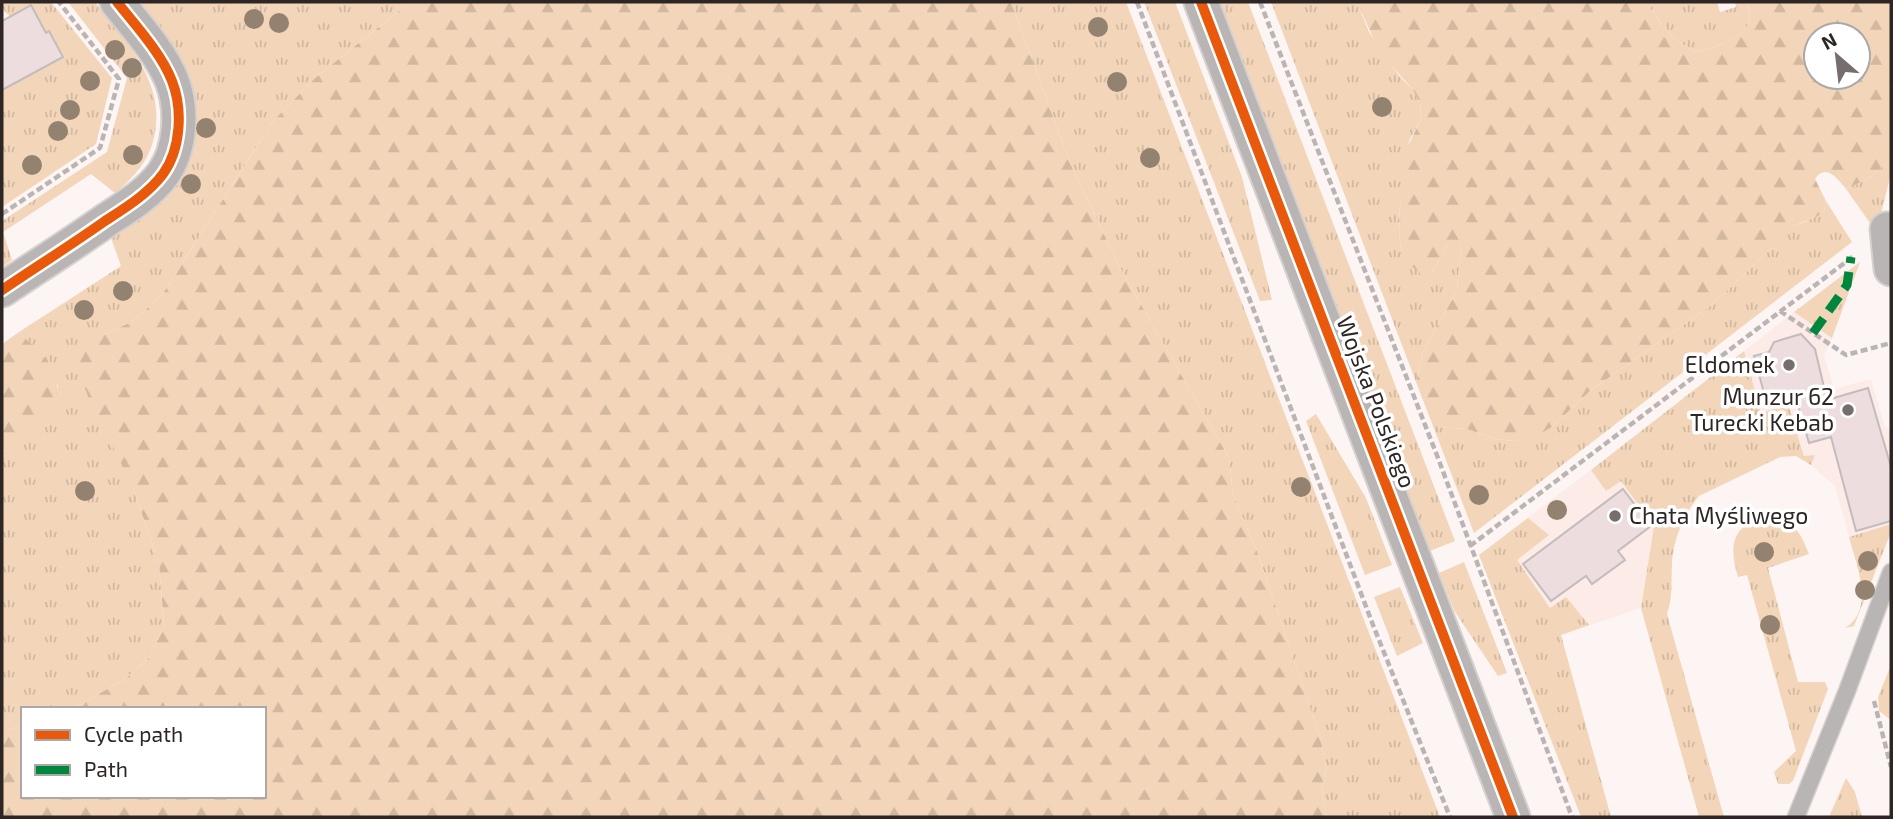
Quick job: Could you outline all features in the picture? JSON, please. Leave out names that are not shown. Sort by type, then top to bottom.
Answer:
[{"type":"street","points":[[2,289],[127,206],[150,188],[164,173],[169,162],[178,130],[179,107],[172,80],[117,2]]},
{"type":"street","name":"Wojska Polskiego","points":[[1201,2],[1513,817]]},
{"type":"street","points":[[1887,229],[1891,269]]},
{"type":"lane","points":[[1796,817],[1891,572]]},
{"type":"path","points":[[2,214],[100,148],[105,137],[118,79],[60,2]]},
{"type":"path","points":[[1137,2],[1373,625],[1450,817]]},
{"type":"path","points":[[1260,2],[1433,444],[1572,817]]},
{"type":"path","points":[[1470,546],[1887,229]]},
{"type":"path","points":[[1780,311],[1846,355],[1891,343]]},
{"type":"path","points":[[1873,699],[1891,767]]},
{"type":"shaded area","points":[[1794,312],[1832,338],[1824,355],[1834,389],[1871,379],[1885,427],[1888,427],[1891,437],[1891,524],[1849,537],[1835,486],[1811,465],[1815,455],[1805,457],[1788,405],[1761,413],[1744,351]]},
{"type":"shaded area","points":[[1591,470],[1606,490],[1621,480],[1654,527],[1641,608],[1541,642],[1505,535]]},
{"type":"green space","points":[[2,2],[51,2],[112,78],[96,144],[2,207],[2,90],[63,57],[50,32],[46,33],[12,18],[3,8]]},
{"type":"green space","points":[[68,2],[95,2],[138,59],[153,90],[156,107],[152,146],[143,164],[115,193],[91,174],[3,232],[12,260],[2,267],[2,221],[107,152],[127,78]]},
{"type":"green space","points":[[138,2],[410,2],[315,78],[273,121],[162,295],[133,321],[104,335],[133,488],[159,564],[164,625],[149,658],[125,679],[74,707],[21,707],[21,726],[2,732],[2,452],[17,447],[58,387],[53,370],[19,332],[121,266],[111,238],[131,224],[186,155]]},
{"type":"green space","points":[[410,2],[1011,2],[1070,163],[1120,268],[1229,458],[1233,494],[1258,554],[1320,737],[1326,766],[1322,791],[1327,817],[2,817],[2,732],[21,726],[21,798],[266,798],[266,707],[74,707],[125,679],[149,658],[164,625],[159,564],[133,488],[84,387],[79,365],[85,348],[133,321],[162,295],[273,121],[315,78]]},
{"type":"green space","points":[[1011,2],[1126,2],[1440,817],[1327,817],[1322,791],[1326,766],[1320,737],[1258,554],[1233,494],[1229,458],[1120,268],[1070,163]]},
{"type":"green space","points":[[1144,2],[1175,2],[1242,177],[1272,300],[1260,301]]},
{"type":"green space","points":[[1219,2],[1248,2],[1455,541],[1430,551]]},
{"type":"green space","points":[[1271,2],[1357,2],[1369,32],[1400,77],[1413,90],[1420,104],[1421,119],[1409,141],[1400,203],[1401,250],[1432,272],[1449,242],[1458,242],[1461,246],[1457,290],[1423,352],[1416,382]]},
{"type":"green space","points":[[1357,2],[1645,2],[1673,38],[1696,52],[1724,43],[1743,32],[1749,21],[1748,4],[1891,2],[1891,160],[1868,179],[1846,189],[1831,174],[1819,174],[1815,179],[1826,201],[1824,211],[1815,218],[1792,226],[1714,303],[1590,391],[1553,426],[1537,436],[1515,441],[1496,439],[1467,429],[1438,427],[1431,421],[1416,382],[1423,352],[1457,290],[1461,246],[1458,242],[1449,242],[1432,272],[1421,274],[1409,264],[1401,250],[1399,232],[1402,158],[1421,119],[1420,104],[1413,90],[1379,51]]},
{"type":"green space","points":[[1645,2],[1717,2],[1720,12],[1736,7],[1735,2],[1756,2],[1748,4],[1749,22],[1743,32],[1724,43],[1696,52],[1673,38]]},
{"type":"green space","points":[[1891,160],[1891,173],[1880,218],[1870,223],[1846,189],[1868,179]]},
{"type":"green space","points":[[1826,201],[1852,242],[1474,533],[1431,421],[1438,427],[1467,429],[1496,439],[1515,441],[1553,426],[1590,391],[1714,303],[1773,247],[1784,232],[1824,211]]},
{"type":"green space","points":[[1860,262],[1832,338],[1794,312]]},
{"type":"green space","points":[[19,332],[53,369],[57,391],[50,413],[36,433],[18,447],[2,452],[2,344]]},
{"type":"green space","points":[[1744,351],[1761,413],[1788,404],[1804,456],[1815,455],[1811,465],[1796,456],[1780,457],[1699,496],[1677,536],[1667,614],[1724,817],[1699,817],[1641,608],[1654,526],[1621,481],[1606,491],[1591,470]]},
{"type":"green space","points":[[1316,414],[1366,498],[1392,565],[1365,575],[1306,421]]},
{"type":"green space","points":[[1528,518],[1549,535],[1517,560],[1550,608],[1566,597],[1589,625],[1561,635],[1611,817],[1581,817],[1479,555]]},
{"type":"green space","points":[[1774,518],[1797,530],[1809,554],[1768,568],[1798,682],[1825,682],[1828,689],[1793,781],[1789,784],[1778,784],[1774,772],[1796,751],[1747,575],[1738,577],[1733,553],[1734,543],[1742,528],[1750,523]]},
{"type":"green space","points":[[1891,524],[1891,532],[1854,626],[1845,628],[1860,610],[1862,598],[1859,573],[1849,537]]},
{"type":"green space","points":[[1464,562],[1507,673],[1498,676],[1455,612],[1439,573]]},
{"type":"green space","points":[[1400,587],[1423,643],[1397,656],[1374,597]]},
{"type":"green space","points":[[1891,665],[1891,720],[1879,711],[1878,697]]},
{"type":"green space","points":[[1846,778],[1855,792],[1862,817],[1829,817]]},
{"type":"building","points":[[31,5],[63,57],[2,90],[2,21]]},
{"type":"building","points":[[1801,334],[1815,349],[1827,400],[1868,388],[1891,467],[1891,521],[1856,531],[1831,437],[1809,443],[1795,395],[1767,404],[1754,356],[1769,352],[1774,342]]},
{"type":"building","points":[[1623,489],[1651,526],[1618,551],[1625,560],[1592,584],[1586,576],[1551,601],[1523,564]]},
{"type":"marked path","points":[[1813,333],[1847,285],[1851,257]]},
{"type":"cycle path","points":[[2,290],[143,194],[163,174],[174,153],[179,116],[172,81],[155,50],[117,2]]},
{"type":"cycle path","points":[[1201,2],[1513,817]]},
{"type":"place","name":"Eldomek","points":[[1789,365]]},
{"type":"place","name":"Munzur 62 Turecki Kebab","points":[[1848,410]]},
{"type":"place","name":"Chata Myśliwego","points":[[1615,516]]}]
